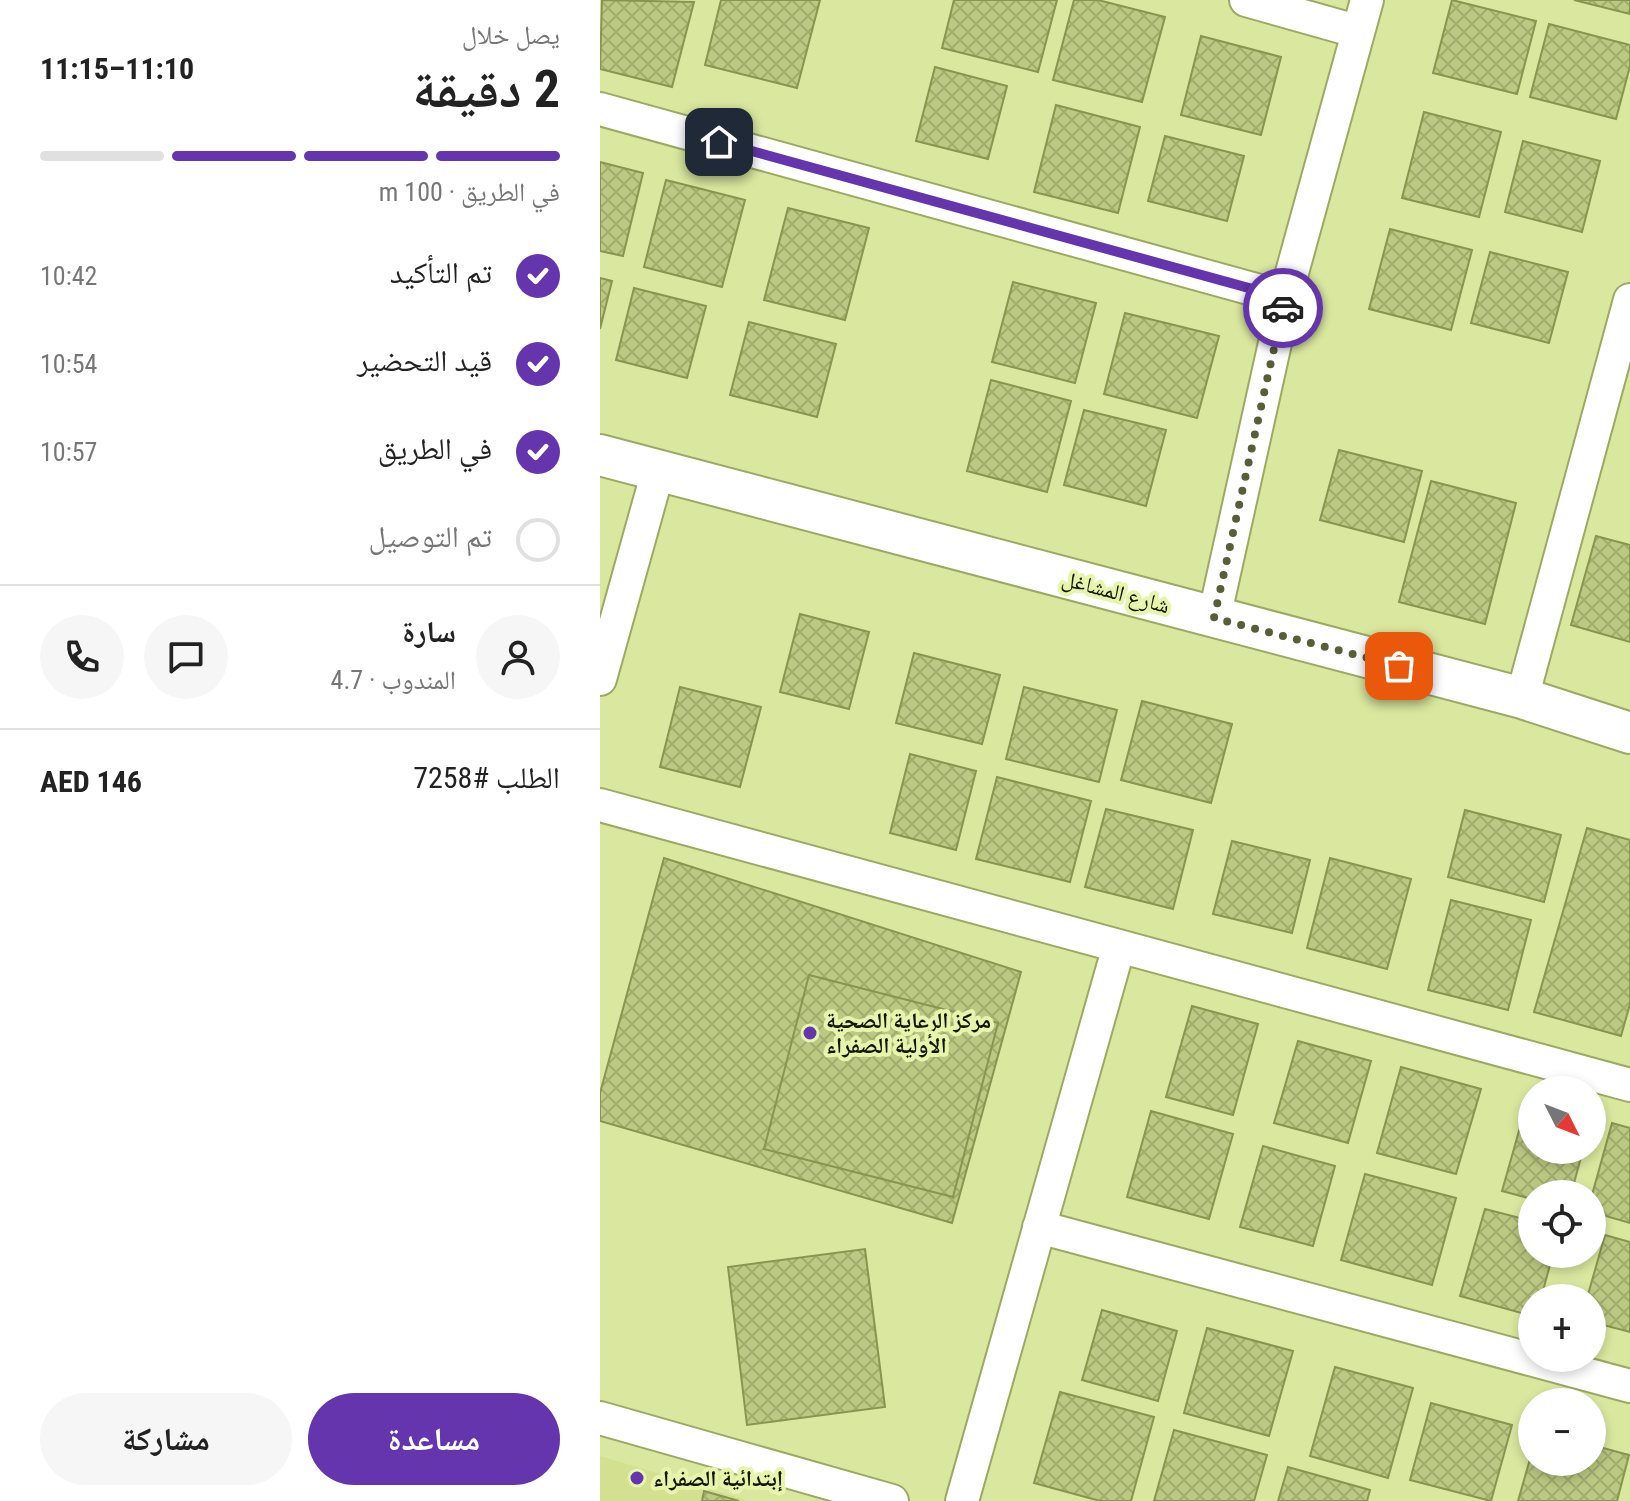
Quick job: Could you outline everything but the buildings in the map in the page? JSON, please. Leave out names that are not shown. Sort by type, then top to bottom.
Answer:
[{"type":"street","points":[[1246,0],[1356,31]]},
{"type":"street","points":[[1214,618],[1285,298],[1367,0]]},
{"type":"street","points":[[600,109],[1285,298]]},
{"type":"street","points":[[1522,698],[1625,339],[1630,300]]},
{"type":"street","name":"شارع المشاغل","points":[[600,455],[1522,698],[1630,733]]},
{"type":"street","points":[[600,679],[658,471]]},
{"type":"street","points":[[600,805],[1630,1085]]},
{"type":"street","points":[[962,1501],[1119,946]]},
{"type":"street","points":[[1039,1227],[1630,1386]]},
{"type":"street","points":[[600,1418],[892,1501]]},
{"type":"shaded area","name":"إبتدائية الصفراء","points":[[600,1456],[750,1501],[600,1501]]},
{"type":"way so far","points":[[1283,308],[1214,618],[1399,666]]},
{"type":"place","name":"مركز الرعاية الصحية الأولية الصفراء","points":[[810,1033]]},
{"type":"place","name":"إبتدائية الصفراء","points":[[637,1478]]},
{"type":"route","points":[[719,142],[1285,298],[1283,308]]}]
